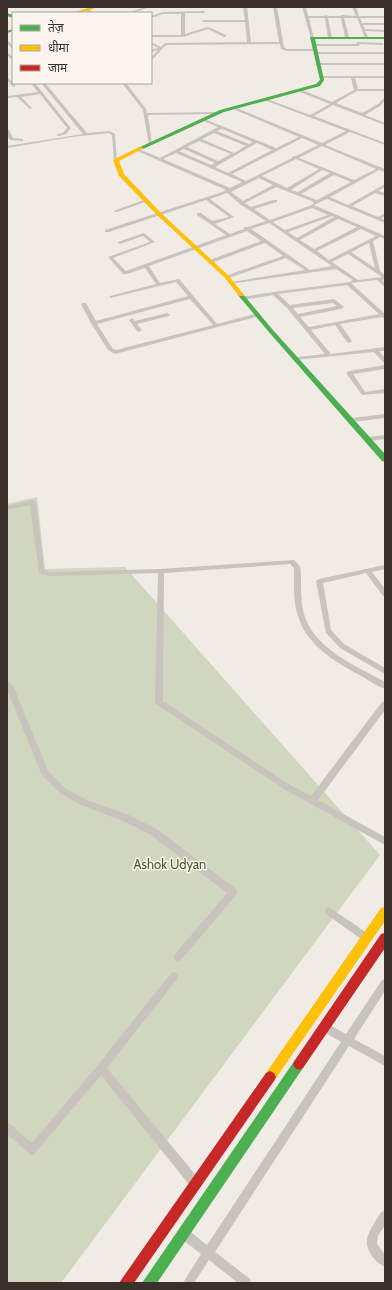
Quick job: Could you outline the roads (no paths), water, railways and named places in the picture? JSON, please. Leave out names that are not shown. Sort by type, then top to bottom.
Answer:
[{"type":"street","points":[[89,11],[102,7]]},
{"type":"street","points":[[133,12],[148,7]]},
{"type":"street","points":[[203,7],[204,21],[208,28],[224,36]]},
{"type":"street","points":[[245,7],[249,43]]},
{"type":"street","points":[[275,7],[282,48],[287,50],[355,41],[374,37],[385,31]]},
{"type":"street","points":[[116,160],[217,113],[318,85],[321,82],[321,77],[304,7]]},
{"type":"street","points":[[354,7],[362,24],[385,47]]},
{"type":"street","points":[[152,17],[163,13],[204,12]]},
{"type":"street","points":[[183,13],[183,36]]},
{"type":"street","points":[[306,16],[385,17]]},
{"type":"street","points":[[326,16],[330,38]]},
{"type":"street","points":[[342,16],[360,53]]},
{"type":"street","points":[[204,21],[247,21]]},
{"type":"street","points":[[224,21],[224,36],[226,43]]},
{"type":"street","points":[[362,24],[385,24]]},
{"type":"street","points":[[152,36],[183,36],[208,28]]},
{"type":"street","points":[[152,30],[163,36],[165,44]]},
{"type":"street","points":[[313,46],[330,38],[355,41],[374,37]]},
{"type":"street","points":[[152,59],[165,44],[281,43]]},
{"type":"street","points":[[152,44],[161,48]]},
{"type":"street","points":[[313,46],[360,53],[385,53]]},
{"type":"street","points":[[152,51],[161,48]]},
{"type":"street","points":[[317,64],[385,64]]},
{"type":"street","points":[[321,77],[385,77]]},
{"type":"street","points":[[353,77],[356,90]]},
{"type":"street","points":[[34,84],[68,127],[72,136]]},
{"type":"street","points":[[43,84],[85,134]]},
{"type":"street","points":[[125,84],[146,114],[150,144]]},
{"type":"street","points":[[311,116],[356,90],[385,90]]},
{"type":"street","points":[[300,91],[385,124]]},
{"type":"street","points":[[7,98],[41,93]]},
{"type":"street","points":[[18,96],[30,108]]},
{"type":"street","points":[[362,115],[380,105],[385,98]]},
{"type":"street","points":[[266,100],[385,144]]},
{"type":"street","points":[[380,105],[385,106]]},
{"type":"street","points":[[234,108],[385,171]]},
{"type":"street","points":[[146,114],[217,113]]},
{"type":"street","points":[[202,120],[276,150]]},
{"type":"street","points":[[159,160],[222,128]]},
{"type":"street","points":[[7,130],[9,138],[14,140],[58,134],[69,130]]},
{"type":"street","points":[[214,131],[249,146]]},
{"type":"street","points":[[107,231],[228,191],[349,131]]},
{"type":"street","points":[[7,147],[85,134],[105,132],[113,133],[116,160],[121,175],[159,214],[212,261],[385,459]]},
{"type":"street","points":[[229,174],[303,136]]},
{"type":"street","points":[[198,139],[234,154]]},
{"type":"street","points":[[211,167],[256,142]]},
{"type":"street","points":[[184,147],[219,163]]},
{"type":"street","points":[[138,150],[228,191],[267,221],[357,281]]},
{"type":"street","points":[[176,151],[246,182]]},
{"type":"street","points":[[294,157],[355,182]]},
{"type":"street","points":[[287,190],[323,168]]},
{"type":"street","points":[[120,243],[144,234],[154,242],[110,257],[125,272],[146,266],[246,228],[312,206],[380,168]]},
{"type":"street","points":[[298,194],[334,173]]},
{"type":"street","points":[[259,176],[287,190],[317,202]]},
{"type":"street","points":[[242,202],[276,185]]},
{"type":"street","points":[[349,206],[385,185]]},
{"type":"street","points":[[375,191],[385,195]]},
{"type":"street","points":[[259,194],[264,196]]},
{"type":"street","points":[[326,197],[385,222]]},
{"type":"street","points":[[206,198],[232,217],[212,223]]},
{"type":"street","points":[[251,209],[275,201],[270,198]]},
{"type":"street","points":[[115,211],[146,201]]},
{"type":"street","points":[[312,206],[359,228],[385,238]]},
{"type":"street","points":[[199,214],[228,235]]},
{"type":"street","points":[[378,219],[385,214]]},
{"type":"street","points":[[285,232],[332,215]]},
{"type":"street","points":[[297,240],[338,217]]},
{"type":"street","points":[[246,228],[309,271]]},
{"type":"street","points":[[314,251],[359,228]]},
{"type":"street","points":[[329,262],[379,236]]},
{"type":"street","points":[[370,240],[378,271]]},
{"type":"street","points":[[212,261],[265,241]]},
{"type":"street","points":[[348,252],[385,277]]},
{"type":"street","points":[[229,280],[288,256]]},
{"type":"street","points":[[146,266],[158,284]]},
{"type":"street","points":[[229,280],[337,267]]},
{"type":"street","points":[[244,298],[385,277]]},
{"type":"street","points":[[378,279],[385,286]]},
{"type":"street","points":[[112,297],[177,280],[216,326]]},
{"type":"street","points":[[348,283],[384,316]]},
{"type":"street","points":[[274,293],[289,307],[329,354]]},
{"type":"street","points":[[94,323],[159,307],[191,297]]},
{"type":"street","points":[[289,307],[334,301],[340,307],[296,316]]},
{"type":"street","points":[[84,304],[111,350],[116,352],[258,315]]},
{"type":"street","points":[[159,307],[173,321]]},
{"type":"street","points":[[128,314],[139,330]]},
{"type":"street","points":[[134,323],[167,315]]},
{"type":"street","points":[[307,329],[384,316]]},
{"type":"street","points":[[336,324],[349,341]]},
{"type":"street","points":[[297,359],[329,354],[385,349]]},
{"type":"street","points":[[375,350],[385,361]]},
{"type":"street","points":[[385,368],[349,373],[364,394],[385,391]]},
{"type":"street","points":[[352,420],[385,416]]},
{"type":"street","points":[[369,439],[385,437]]},
{"type":"street","points":[[7,508],[33,502],[41,571],[50,574],[160,571],[292,562],[297,567],[300,613],[310,636],[323,648],[385,686]]},
{"type":"street","points":[[385,567],[319,581],[328,631],[342,646],[385,671]]},
{"type":"street","points":[[160,571],[160,702],[287,787],[385,841]]},
{"type":"street","points":[[368,571],[385,594]]},
{"type":"street","points":[[7,684],[11,690],[45,773],[64,791],[84,803],[126,818],[154,832],[233,892],[178,957]]},
{"type":"street","points":[[312,801],[385,704]]},
{"type":"street","points":[[329,911],[367,938]]},
{"type":"street","points":[[126,1283],[385,912]]},
{"type":"street","points":[[149,1283],[385,938]]},
{"type":"street","points":[[7,1127],[32,1150],[102,1068],[174,976]]},
{"type":"street","points":[[188,1283],[385,983]]},
{"type":"street","points":[[323,1027],[385,1061]]},
{"type":"street","points":[[102,1068],[195,1183]]},
{"type":"street","points":[[385,1215],[372,1239],[371,1247],[374,1253],[385,1262]]},
{"type":"street","points":[[183,1233],[246,1283]]},
{"type":"park label","name":"Ashok Udyan","points":[[170,864]]}]
